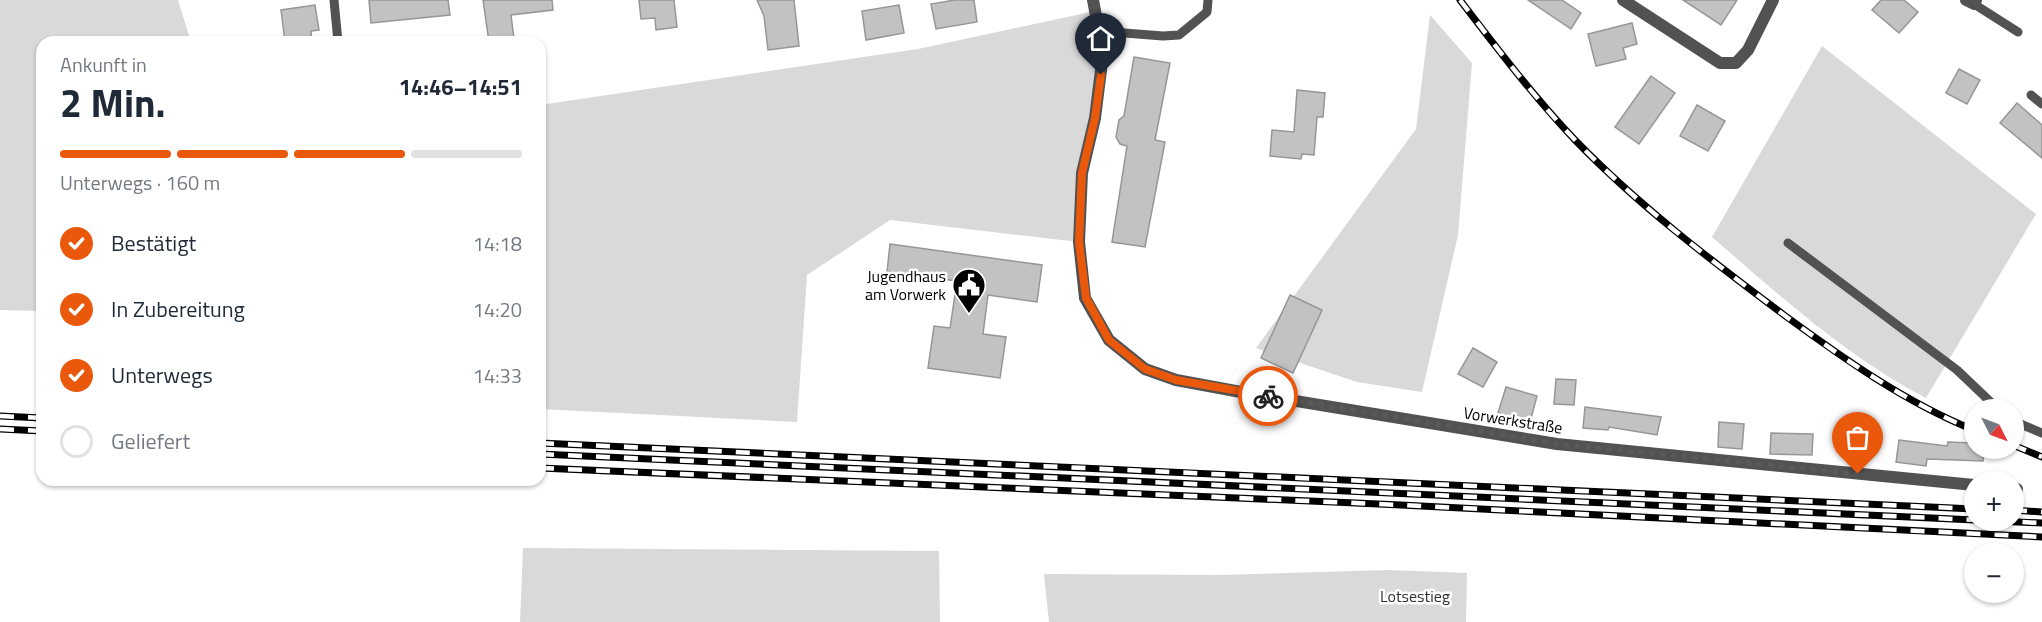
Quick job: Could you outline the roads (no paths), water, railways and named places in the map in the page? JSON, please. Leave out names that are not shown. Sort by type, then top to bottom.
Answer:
[{"type":"street","points":[[1093,0],[1099,31]]},
{"type":"street","points":[[1623,0],[1720,63],[1736,63],[1748,50],[1773,0]]},
{"type":"street","name":"Vorwerkstraße","points":[[1099,31],[1103,54],[1095,118],[1082,173],[1079,242],[1086,298],[1109,340],[1145,369],[1176,380],[1557,444],[1964,484]]},
{"type":"lane","points":[[334,0],[337,36]]},
{"type":"lane","points":[[1099,31],[1179,35],[1207,12],[1208,0]]},
{"type":"lane","points":[[1972,1],[2018,32]]},
{"type":"lane","points":[[2031,94],[2042,104]]},
{"type":"lane","points":[[1788,243],[1957,370],[1987,399]]},
{"type":"lane","points":[[2024,426],[2042,433]]},
{"type":"railway","points":[[1460,0],[1516,72],[1575,140],[1650,210],[1757,295],[1852,363],[1924,407],[1964,426]]},
{"type":"railway","points":[[0,416],[36,418]]},
{"type":"railway","points":[[0,429],[36,431]]},
{"type":"railway","points":[[546,443],[1964,509]]},
{"type":"railway","points":[[2024,450],[2042,457]]},
{"type":"railway","points":[[546,454],[2042,523]]},
{"type":"railway","points":[[546,468],[1401,505],[2042,537]]},
{"type":"railway","points":[[2024,511],[2042,512]]},
{"type":"place","name":"Jugendhaus am Vorwerk","points":[[969,314]]},
{"type":"park label","name":"Lotsestieg","points":[[1415,596]]}]
